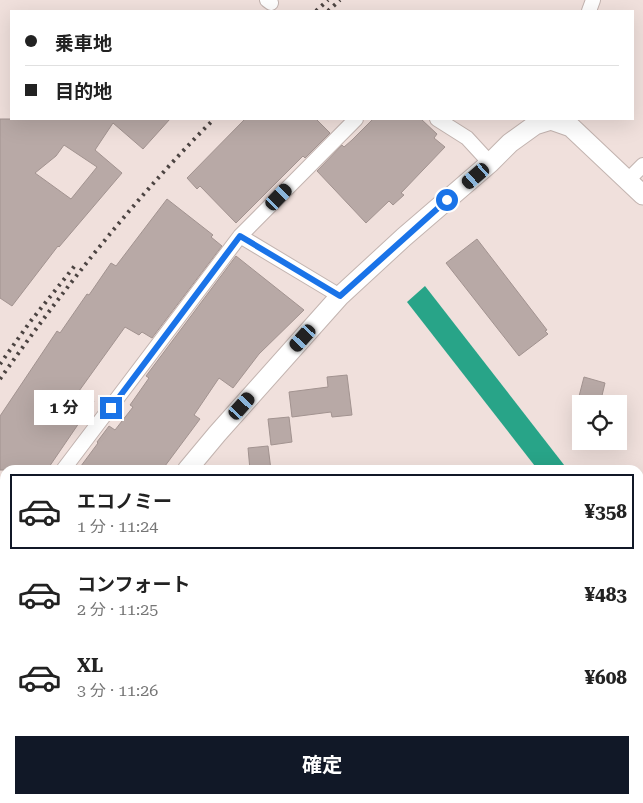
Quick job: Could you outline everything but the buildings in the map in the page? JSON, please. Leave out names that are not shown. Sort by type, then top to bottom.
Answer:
[{"type":"street","points":[[68,465],[240,236],[355,120]]},
{"type":"street","points":[[439,120],[467,138],[490,163]]},
{"type":"street","points":[[191,465],[340,296],[510,143],[535,126],[550,120]]},
{"type":"street","points":[[554,120],[571,127],[643,195]]},
{"type":"street","points":[[628,180],[643,165]]},
{"type":"street","points":[[240,236],[340,296]]},
{"type":"shaded area","points":[[425,286],[564,465],[534,465],[407,302]]},
{"type":"railway","points":[[317,10],[328,0]]},
{"type":"railway","points":[[329,10],[340,0]]},
{"type":"railway","points":[[0,379],[101,244],[156,180],[213,120]]},
{"type":"railway","points":[[0,364],[30,322],[77,263]]},
{"type":"route","points":[[111,408],[240,236],[340,296],[447,200]]}]
